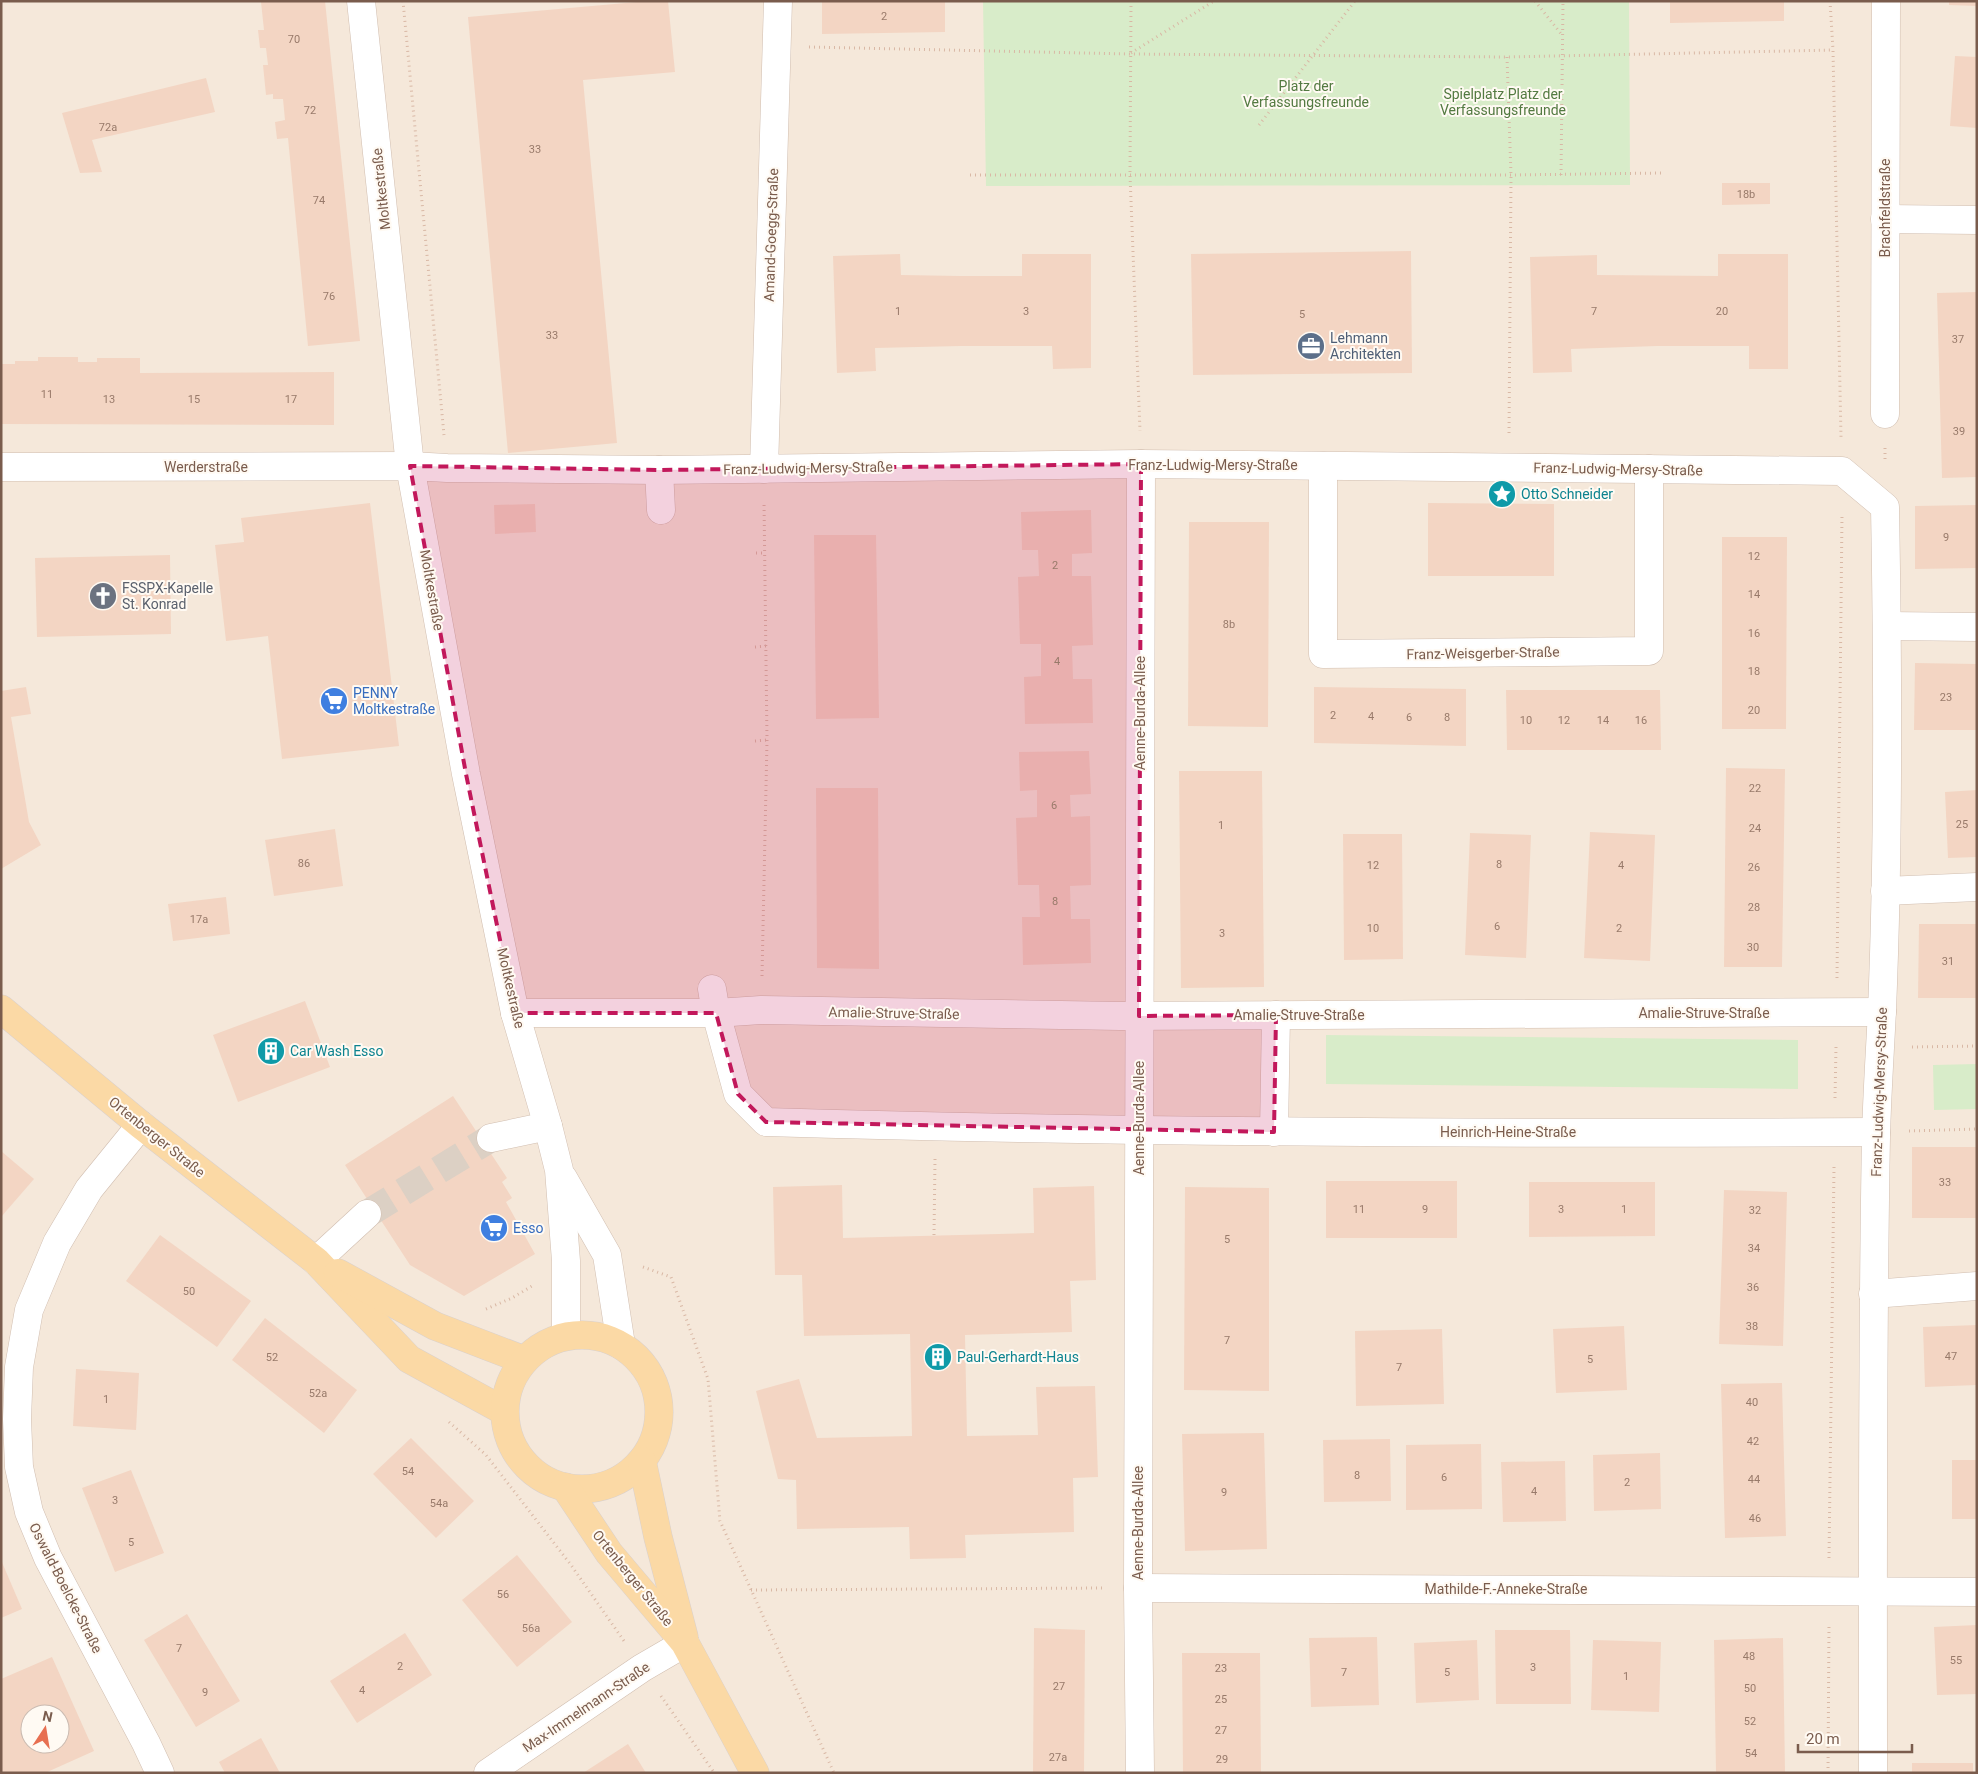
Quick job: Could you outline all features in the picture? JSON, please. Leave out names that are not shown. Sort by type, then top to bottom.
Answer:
[{"type":"main road","name":"Ortenberger Straße","points":[[1,1008],[141,1125],[316,1261],[409,1359],[504,1411]]},
{"type":"main road","name":"Ortenberger Straße","points":[[316,1261],[435,1326],[524,1360]]},
{"type":"main road","points":[[585,1334],[621,1345],[644,1366],[652,1379],[658,1400],[658,1422],[653,1442],[642,1461],[627,1474],[609,1484],[587,1489],[565,1487],[542,1478],[522,1461],[512,1446],[506,1429],[504,1411],[507,1392],[514,1375],[524,1360],[543,1345],[566,1336],[585,1334]]},
{"type":"main road","name":"Ortenberger Straße","points":[[642,1461],[658,1537],[685,1643]]},
{"type":"main road","name":"Ortenberger Straße","points":[[565,1487],[609,1553],[685,1643],[755,1773]]},
{"type":"street","name":"Moltkestraße","points":[[361,1],[410,466],[466,774],[515,1013],[559,1170],[566,1261],[566,1336]]},
{"type":"street","name":"Amand-Goegg-Straße","points":[[764,469],[778,1]]},
{"type":"street","name":"Brachfeldstraße","points":[[1885,414],[1886,1]]},
{"type":"street","points":[[1885,219],[1977,220]]},
{"type":"street","name":"Franz-Ludwig-Mersy-Straße","points":[[410,466],[659,470],[1141,464],[1842,472],[1885,507],[1887,626],[1885,891],[1882,1012],[1876,1132],[1873,1773]]},
{"type":"street","name":"Aenne-Burda-Allee","points":[[1140,1773],[1138,1588],[1141,464]]},
{"type":"street","name":"Werderstraße","points":[[1,467],[410,466]]},
{"type":"street","name":"Franz-Weisgerber-Straße","points":[[1323,466],[1323,654],[1649,651],[1649,469]]},
{"type":"street","points":[[659,470],[661,510]]},
{"type":"street","points":[[1887,626],[1977,627]]},
{"type":"street","points":[[1885,891],[1977,887]]},
{"type":"street","points":[[714,1001],[738,1094],[766,1122],[1139,1130]]},
{"type":"street","name":"Amalie-Struve-Straße","points":[[515,1013],[714,1001],[761,1010],[1139,1016],[1882,1012]]},
{"type":"street","points":[[1274,1132],[1276,1015]]},
{"type":"street","name":"Oswald-Boelcke-Straße","points":[[141,1125],[89,1189],[58,1243],[36,1293],[29,1310],[19,1367],[17,1419],[19,1467],[29,1512],[48,1558],[142,1734],[160,1773]]},
{"type":"street","points":[[491,1138],[548,1126]]},
{"type":"street","name":"Heinrich-Heine-Straße","points":[[1139,1130],[1274,1132],[1876,1132]]},
{"type":"street","name":"Moltkestraße","points":[[559,1170],[607,1255],[621,1345]]},
{"type":"street","points":[[316,1261],[366,1214]]},
{"type":"street","points":[[1874,1294],[1977,1286]]},
{"type":"street","name":"Mathilde-F.-Anneke-Straße","points":[[1138,1588],[1873,1591]]},
{"type":"street","points":[[1873,1591],[1977,1592]]},
{"type":"street","name":"Max-Immelmann-Straße","points":[[492,1772],[642,1668],[685,1643]]},
{"type":"path","points":[[404,1],[446,468]]},
{"type":"path","points":[[1131,1],[1130,176],[1141,464]]},
{"type":"path","points":[[1130,54],[1214,1]]},
{"type":"path","points":[[1259,125],[1356,1]]},
{"type":"path","points":[[1535,1],[1563,36]]},
{"type":"path","points":[[1561,175],[1563,1]]},
{"type":"path","points":[[1830,1],[1833,50],[1842,472]]},
{"type":"path","points":[[777,46],[1130,54],[1507,57],[1833,50]]},
{"type":"path","points":[[1507,57],[1511,175],[1508,468]]},
{"type":"path","points":[[970,175],[1561,175],[1663,173]]},
{"type":"path","points":[[761,1010],[767,740],[763,553],[764,469]]},
{"type":"path","points":[[756,553],[763,553]]},
{"type":"path","points":[[755,647],[766,646]]},
{"type":"path","points":[[755,741],[767,740]]},
{"type":"path","points":[[1879,1047],[1977,1046]]},
{"type":"path","points":[[934,1235],[935,1127]]},
{"type":"path","points":[[1876,1132],[1977,1129]]},
{"type":"path","points":[[607,1255],[671,1277],[708,1379],[720,1521],[834,1773]]},
{"type":"path","points":[[480,1311],[512,1298],[548,1277],[566,1261]]},
{"type":"path","points":[[445,1418],[486,1455],[572,1565],[714,1773]]},
{"type":"path","points":[[751,1590],[1138,1588]]},
{"type":"highlighted area","points":[[1141,464],[1139,1016],[1276,1015],[1274,1132],[766,1122],[738,1094],[716,1013],[515,1013],[466,774],[410,466],[659,470]]},
{"type":"shaded area","points":[[1,1],[1977,1],[1977,1773],[1,1773]]},
{"type":"green space","name":"Platz der Verfassungsfreunde","points":[[983,1],[1629,1],[1630,185],[986,186]]},
{"type":"green space","points":[[1326,1035],[1798,1040],[1798,1089],[1326,1084]]},
{"type":"green space","points":[[1977,1064],[1977,1109],[1934,1110],[1933,1065]]},
{"type":"building","points":[[325,1],[360,341],[308,346],[288,138],[277,139],[275,122],[285,120],[283,99],[273,99],[273,94],[266,95],[263,65],[268,65],[266,48],[260,48],[258,30],[264,30],[261,2]]},
{"type":"building","points":[[648,1],[668,1],[675,72],[583,80],[617,443],[508,453],[468,17]]},
{"type":"building","points":[[822,1],[945,1],[945,32],[822,34]]},
{"type":"building","points":[[1670,1],[1784,1],[1784,21],[1670,23]]},
{"type":"building","points":[[1949,1],[1977,1],[1977,6],[1949,5]]},
{"type":"building","points":[[1955,56],[1977,57],[1977,128],[1950,126]]},
{"type":"building","points":[[206,78],[215,112],[92,140],[102,172],[80,173],[62,113]]},
{"type":"building","points":[[1722,183],[1770,183],[1770,204],[1722,205]]},
{"type":"building","points":[[1411,251],[1412,373],[1193,375],[1191,254]]},
{"type":"building","points":[[900,254],[901,275],[1022,276],[1022,254],[1091,254],[1091,368],[1053,369],[1052,346],[961,346],[875,348],[876,371],[837,373],[833,256]]},
{"type":"building","points":[[1718,254],[1788,254],[1788,369],[1749,369],[1749,346],[1657,346],[1571,349],[1572,372],[1533,373],[1530,257],[1597,255],[1597,275],[1718,276]]},
{"type":"building","points":[[1977,292],[1977,477],[1942,478],[1937,293]]},
{"type":"building","points":[[38,357],[78,357],[78,362],[97,362],[97,358],[140,358],[140,373],[334,372],[334,425],[1,424],[1,364],[15,364],[15,361],[38,361]]},
{"type":"building","points":[[370,503],[399,746],[282,759],[268,636],[226,641],[215,545],[244,542],[241,518]]},
{"type":"building","points":[[1428,503],[1554,504],[1554,576],[1428,576]]},
{"type":"building","points":[[535,504],[536,532],[495,534],[494,505]]},
{"type":"building","points":[[1977,505],[1977,568],[1915,569],[1915,506]]},
{"type":"building","points":[[1091,510],[1092,553],[1072,554],[1072,576],[1091,576],[1093,645],[1072,646],[1073,679],[1092,679],[1093,723],[1025,724],[1024,677],[1041,676],[1041,644],[1020,644],[1018,577],[1039,576],[1038,550],[1022,550],[1021,512]]},
{"type":"building","points":[[1189,522],[1269,522],[1268,727],[1188,726]]},
{"type":"building","points":[[814,535],[876,535],[879,718],[816,719]]},
{"type":"building","points":[[1722,537],[1787,537],[1786,729],[1722,729]]},
{"type":"building","name":"FSSPX-Kapelle St. Konrad","points":[[170,555],[171,634],[37,637],[35,558]]},
{"type":"building","points":[[1915,663],[1977,664],[1977,730],[1914,730]]},
{"type":"building","points":[[26,687],[31,714],[11,717],[29,822],[41,845],[1,869],[1,691]]},
{"type":"building","points":[[1314,687],[1466,689],[1466,746],[1314,743]]},
{"type":"building","points":[[1506,690],[1660,690],[1661,750],[1507,750]]},
{"type":"building","points":[[1089,751],[1091,794],[1070,795],[1071,817],[1090,816],[1091,885],[1070,886],[1071,919],[1090,919],[1091,963],[1023,965],[1022,917],[1040,917],[1039,885],[1018,885],[1016,818],[1037,817],[1037,790],[1020,791],[1019,752]]},
{"type":"building","points":[[1726,768],[1785,769],[1782,967],[1724,967]]},
{"type":"building","points":[[1179,771],[1262,771],[1264,987],[1181,988]]},
{"type":"building","points":[[816,788],[878,788],[879,969],[817,968]]},
{"type":"building","points":[[1977,790],[1977,857],[1948,858],[1945,792]]},
{"type":"building","points":[[335,829],[343,886],[274,896],[265,840]]},
{"type":"building","points":[[1590,832],[1655,835],[1650,961],[1584,958]]},
{"type":"building","points":[[1470,833],[1531,835],[1526,958],[1465,955]]},
{"type":"building","points":[[1343,834],[1402,834],[1403,959],[1344,960]]},
{"type":"building","points":[[226,897],[230,934],[173,941],[168,904]]},
{"type":"building","points":[[1919,924],[1977,924],[1977,998],[1918,998]]},
{"type":"building","name":"Car Wash Esso","points":[[305,1001],[330,1067],[238,1102],[213,1035]]},
{"type":"building","points":[[453,1096],[507,1178],[502,1182],[512,1198],[506,1202],[535,1254],[464,1296],[410,1265],[345,1165]]},
{"type":"building","points":[[1912,1147],[1977,1147],[1977,1218],[1912,1218]]},
{"type":"building","points":[[1,1151],[34,1179],[1,1217]]},
{"type":"building","points":[[1326,1181],[1457,1181],[1457,1238],[1326,1238]]},
{"type":"building","points":[[1529,1182],[1655,1182],[1655,1236],[1529,1237]]},
{"type":"building","name":"Paul-Gerhardt-Haus","points":[[842,1185],[843,1238],[1034,1233],[1033,1188],[1094,1186],[1096,1280],[1070,1281],[1072,1332],[965,1335],[967,1436],[1038,1435],[1036,1387],[1095,1386],[1098,1477],[1073,1478],[1074,1532],[965,1535],[966,1558],[910,1559],[909,1527],[797,1529],[796,1480],[778,1479],[756,1391],[799,1379],[817,1438],[912,1436],[910,1334],[804,1336],[802,1275],[775,1275],[773,1187]]},
{"type":"building","points":[[1185,1187],[1269,1188],[1269,1391],[1184,1390]]},
{"type":"building","points":[[1724,1190],[1787,1192],[1783,1346],[1719,1344]]},
{"type":"building","points":[[160,1235],[251,1301],[217,1347],[126,1281]]},
{"type":"building","points":[[265,1318],[357,1390],[324,1433],[232,1360]]},
{"type":"building","points":[[1977,1325],[1977,1385],[1925,1387],[1923,1327]]},
{"type":"building","points":[[1624,1326],[1627,1390],[1556,1393],[1553,1329]]},
{"type":"building","points":[[1442,1329],[1444,1404],[1356,1406],[1355,1331]]},
{"type":"building","points":[[76,1369],[139,1373],[136,1430],[73,1426]]},
{"type":"building","points":[[1782,1383],[1786,1536],[1725,1538],[1721,1384]]},
{"type":"building","points":[[1264,1433],[1267,1549],[1185,1551],[1182,1434]]},
{"type":"building","points":[[411,1438],[474,1501],[436,1538],[373,1474]]},
{"type":"building","points":[[1390,1439],[1391,1501],[1324,1502],[1323,1440]]},
{"type":"building","points":[[1481,1444],[1482,1509],[1406,1510],[1406,1445]]},
{"type":"building","points":[[1660,1453],[1661,1509],[1594,1511],[1593,1455]]},
{"type":"building","points":[[1952,1460],[1977,1460],[1977,1519],[1952,1519]]},
{"type":"building","points":[[1565,1461],[1566,1521],[1503,1522],[1501,1462]]},
{"type":"building","points":[[131,1470],[164,1553],[115,1572],[82,1488]]},
{"type":"building","points":[[517,1555],[572,1622],[517,1667],[462,1600]]},
{"type":"building","points":[[1,1560],[22,1609],[1,1618]]},
{"type":"building","points":[[187,1614],[240,1701],[196,1727],[144,1640]]},
{"type":"building","points":[[1977,1625],[1977,1694],[1937,1695],[1934,1627]]},
{"type":"building","points":[[1034,1628],[1085,1630],[1084,1773],[1033,1773]]},
{"type":"building","points":[[1495,1630],[1570,1630],[1571,1704],[1496,1704]]},
{"type":"building","points":[[405,1633],[432,1675],[357,1723],[330,1681]]},
{"type":"building","points":[[1377,1637],[1379,1705],[1311,1707],[1309,1638]]},
{"type":"building","points":[[1783,1638],[1785,1773],[1716,1773],[1714,1640]]},
{"type":"building","points":[[1477,1640],[1479,1700],[1416,1703],[1414,1643]]},
{"type":"building","points":[[1593,1640],[1661,1642],[1659,1712],[1591,1710]]},
{"type":"building","points":[[1182,1653],[1260,1653],[1261,1773],[1183,1773]]},
{"type":"building","points":[[52,1657],[94,1751],[45,1773],[1,1773],[1,1679]]},
{"type":"building","points":[[261,1738],[280,1773],[225,1773],[219,1762]]},
{"type":"building","points":[[628,1744],[646,1773],[583,1773]]},
{"type":"building","points":[[1912,1763],[1973,1763],[1973,1773],[1912,1773]]},
{"type":"tunnel","points":[[367,1214],[491,1138]]},
{"type":"place","name":"Lehmann Architekten","points":[[1311,346]]},
{"type":"place","name":"Otto Schneider","points":[[1502,494]]},
{"type":"place","name":"FSSPX-Kapelle St. Konrad","points":[[103,596]]},
{"type":"place","name":"PENNY Moltkestraße","points":[[334,701]]},
{"type":"place","name":"Car Wash Esso","points":[[271,1051]]},
{"type":"place","name":"Esso","points":[[494,1228]]},
{"type":"place","name":"Paul-Gerhardt-Haus","points":[[938,1357]]},
{"type":"park label","name":"Spielplatz Platz der Verfassungsfreunde","points":[[1503,102]]}]
